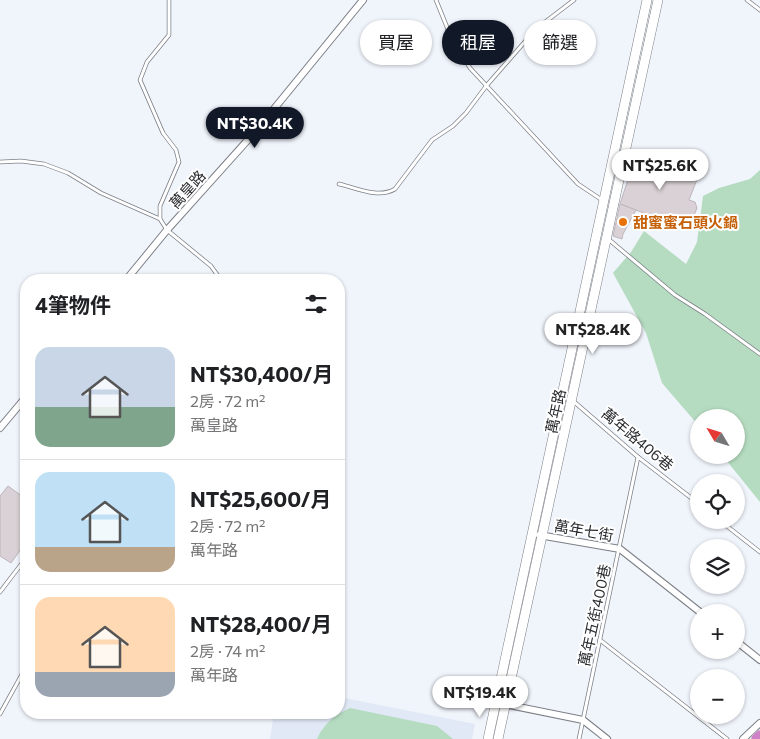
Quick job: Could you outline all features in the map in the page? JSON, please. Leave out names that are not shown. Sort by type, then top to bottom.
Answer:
[{"type":"highway","points":[[757,739],[760,736]]},
{"type":"street","name":"萬皇路","points":[[131,274],[167,230],[255,132],[363,0]]},
{"type":"street","name":"萬年路","points":[[498,739],[500,704],[532,534],[647,0]]},
{"type":"street","name":"萬年路","points":[[488,739],[500,704],[543,536],[658,0]]},
{"type":"street","name":"萬年路406巷","points":[[563,393],[572,400]]},
{"type":"street","points":[[0,428],[20,404]]},
{"type":"street","name":"萬年七街","points":[[532,534],[620,549],[690,604]]},
{"type":"street","points":[[745,648],[760,660]]},
{"type":"street","points":[[500,704],[583,720],[607,739]]},
{"type":"street","points":[[743,739],[760,723]]},
{"type":"lane","points":[[169,0],[169,35],[147,62],[140,80],[163,133],[176,150],[179,162],[160,206],[160,219],[167,230],[199,255],[211,266],[216,274]]},
{"type":"lane","points":[[436,0],[451,37],[470,68],[578,184],[605,201]]},
{"type":"lane","points":[[339,184],[372,193],[388,193],[395,189],[432,140],[453,126],[536,29],[574,0]]},
{"type":"lane","points":[[747,0],[760,10]]},
{"type":"lane","points":[[1,161],[44,164],[68,173],[102,193],[160,219]]},
{"type":"lane","points":[[606,237],[675,295],[760,354]]},
{"type":"lane","name":"萬年路406巷","points":[[572,400],[638,457],[690,497]]},
{"type":"lane","name":"萬年五街400巷","points":[[579,739],[638,457]]},
{"type":"lane","points":[[731,529],[760,552]]},
{"type":"lane","points":[[0,592],[20,566]]},
{"type":"lane","points":[[600,640],[727,739]]},
{"type":"lane","points":[[0,714],[20,678]]},
{"type":"shaded area","points":[[345,698],[475,724],[472,739],[270,739],[273,719],[345,719]]},
{"type":"green space","points":[[760,170],[760,502],[745,483],[745,474],[737,474],[729,464],[745,464],[745,409],[690,409],[690,416],[662,383],[646,333],[613,273],[631,252],[644,231],[686,264],[697,242],[703,196],[719,188],[750,179]]},
{"type":"green space","points":[[350,708],[437,726],[453,739],[317,739],[330,720],[345,719],[345,711]]},
{"type":"building","points":[[637,152],[698,177],[689,200],[695,202],[697,208],[690,225],[680,221],[678,226],[620,204]]},
{"type":"building","name":"甜蜜蜜石頭火鍋","points":[[620,204],[636,210],[622,239],[613,236]]},
{"type":"building","points":[[8,486],[20,495],[20,550],[11,563],[0,556],[0,496]]},
{"type":"place","name":"甜蜜蜜石頭火鍋","points":[[623,222]]}]
